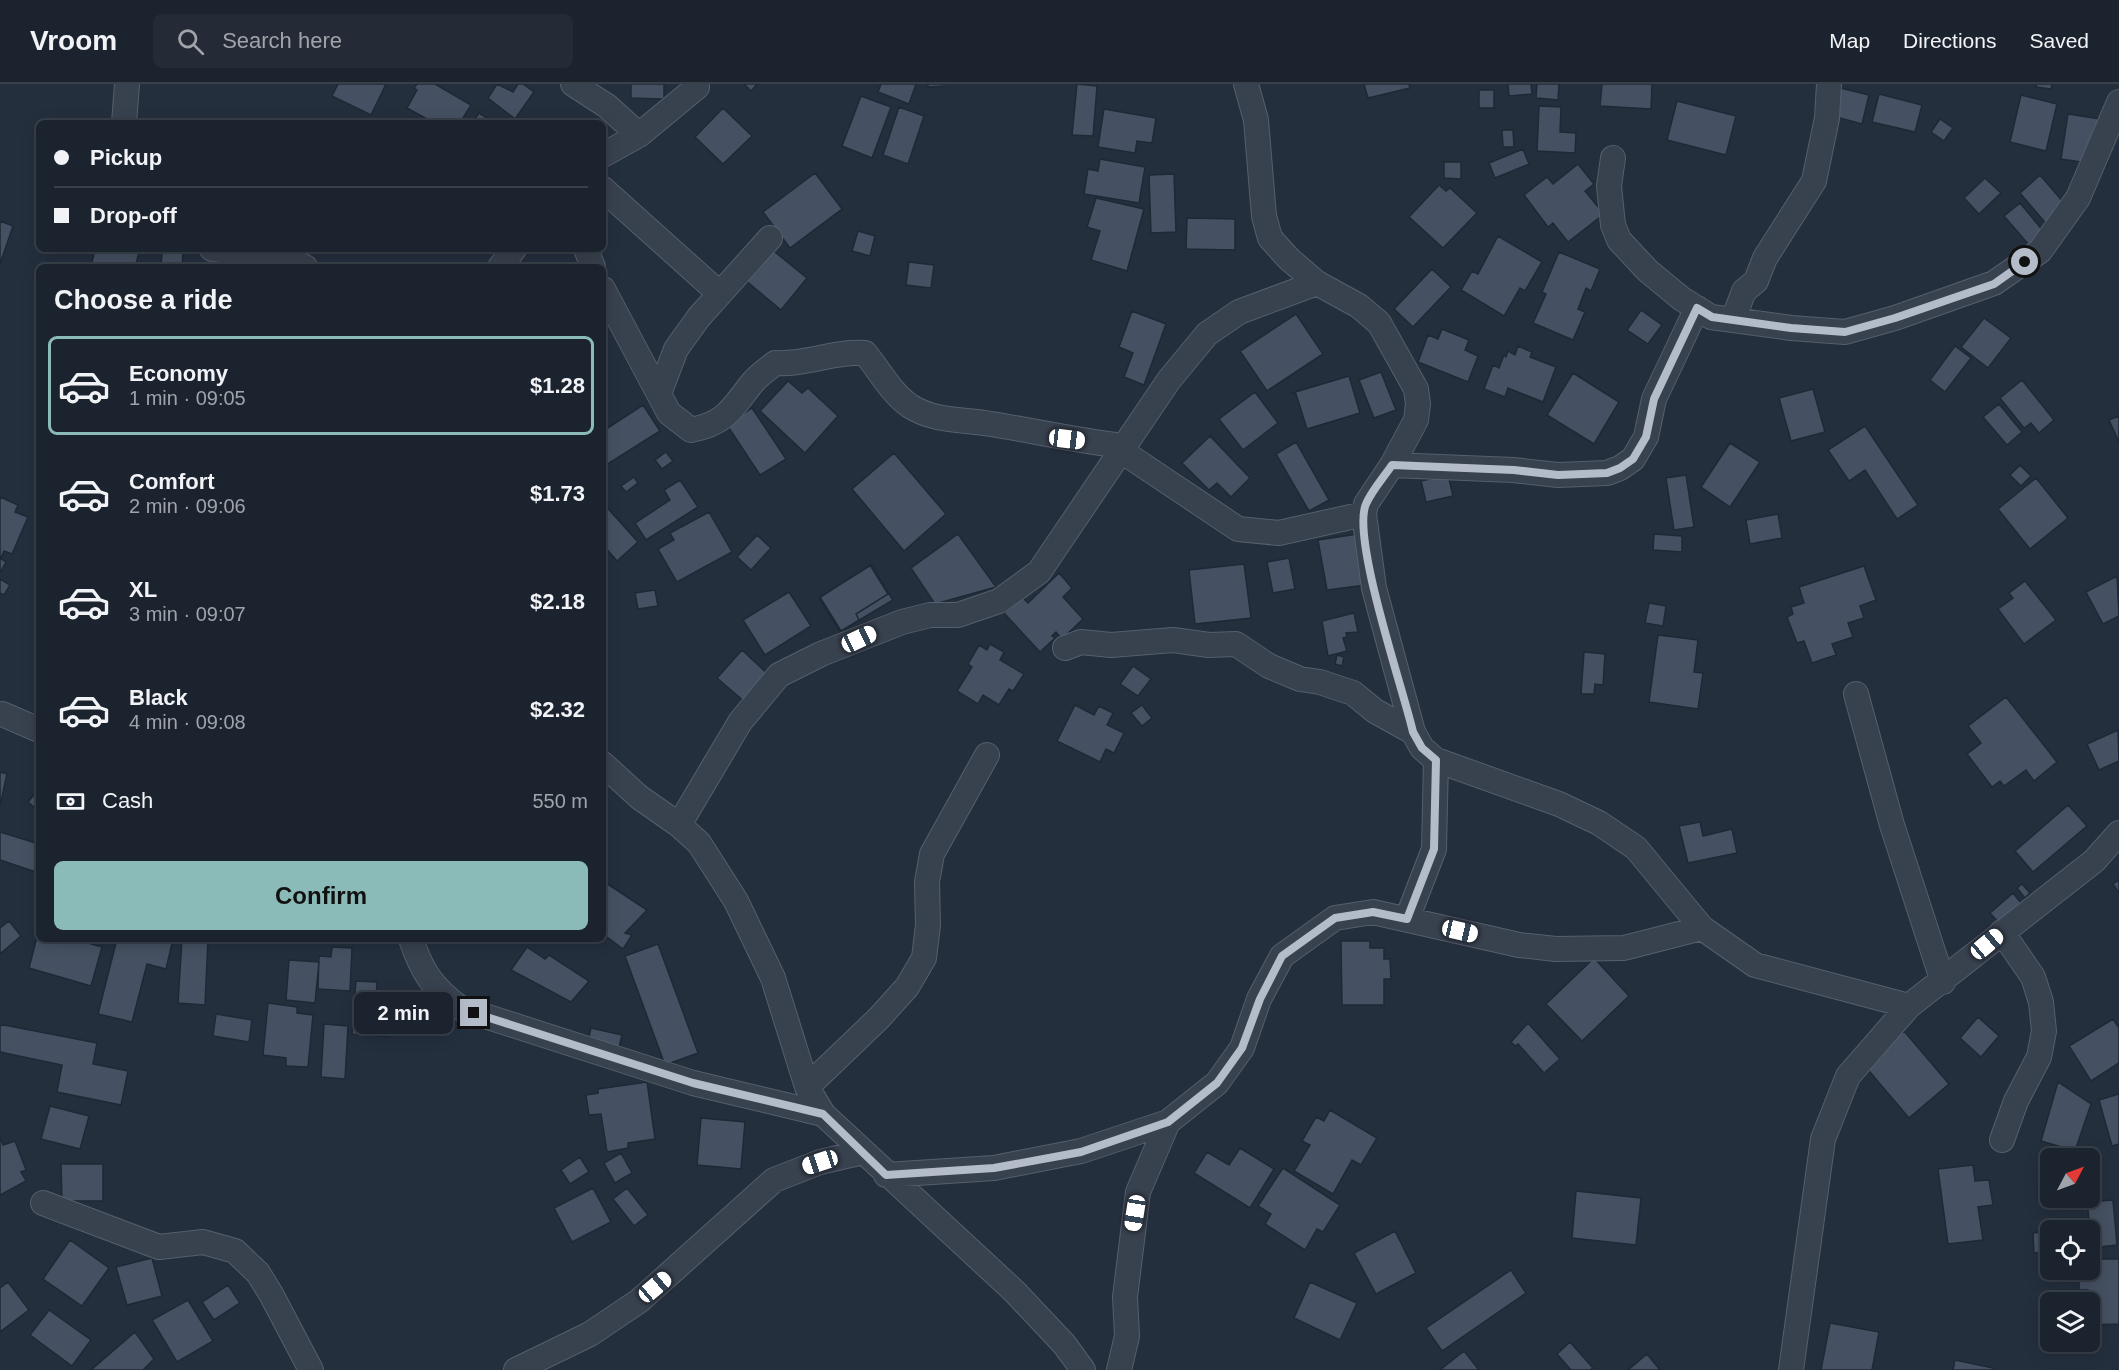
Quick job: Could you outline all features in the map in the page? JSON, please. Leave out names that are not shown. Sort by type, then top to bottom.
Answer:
[{"type":"street","points":[[124,120],[126,84]]},
{"type":"street","points":[[573,84],[607,106],[639,135]]},
{"type":"street","points":[[1246,84],[1256,120],[1264,216],[1270,238],[1288,259],[1317,283],[1359,306],[1379,323],[1416,389],[1418,404],[1416,420],[1392,465],[1366,504],[1364,514],[1374,588],[1413,732],[1422,748],[1436,760],[1559,804],[1599,823],[1636,848],[1701,928],[1755,965],[1910,1006]]},
{"type":"street","points":[[1733,320],[1744,291],[1756,281],[1765,258],[1814,181],[1827,118],[1829,84]]},
{"type":"street","points":[[606,153],[639,135],[697,87]]},
{"type":"street","points":[[1613,158],[1610,186],[1613,225],[1619,240],[1648,271],[1697,308],[1712,317],[1845,332],[1895,318],[1994,284],[2040,251],[2078,198],[2119,102]]},
{"type":"street","points":[[606,192],[719,293]]},
{"type":"street","points":[[659,394],[676,350],[719,293],[770,238]]},
{"type":"street","points":[[242,252],[273,255],[297,264]]},
{"type":"street","points":[[679,825],[740,722],[779,675],[820,654],[902,622],[930,615],[958,615],[999,601],[1039,572],[1169,380],[1207,334],[1239,312],[1317,283]]},
{"type":"street","points":[[606,295],[669,413],[691,430],[711,426],[731,413],[755,380],[775,363],[793,364],[831,355],[865,353],[894,392],[911,406],[943,419],[988,423],[1122,448],[1238,529],[1280,533],[1364,514]]},
{"type":"street","points":[[1392,465],[1514,470],[1558,475],[1607,473],[1620,468],[1633,459],[1646,437],[1654,399],[1697,308]]},
{"type":"street","points":[[1065,648],[1081,642],[1111,645],[1173,640],[1209,645],[1236,644],[1269,666],[1353,693],[1375,711],[1413,732]]},
{"type":"street","points":[[1856,694],[1892,825],[1943,982]]},
{"type":"street","points":[[2,714],[36,729]]},
{"type":"street","points":[[807,1088],[907,987],[924,957],[928,925],[927,882],[932,854],[987,756]]},
{"type":"street","points":[[1407,919],[1434,849],[1436,760]]},
{"type":"street","points":[[606,767],[639,797],[679,825],[699,843],[736,901],[773,978],[807,1088],[823,1114],[886,1175],[1014,1291],[1064,1344],[1083,1370]]},
{"type":"street","points":[[1791,1370],[1823,1139],[1848,1076],[1910,1006],[2094,861],[2119,833]]},
{"type":"street","points":[[886,1175],[994,1168],[1081,1152],[1168,1122],[1217,1083],[1242,1048],[1260,999],[1282,956],[1335,918],[1373,912],[1519,945],[1556,949],[1624,948],[1701,928]]},
{"type":"street","points":[[2001,932],[2033,976],[2041,1002],[2044,1031],[2039,1057],[2016,1101],[2002,1140]]},
{"type":"street","points":[[412,942],[420,965],[437,990],[460,1008],[693,1083],[823,1114]]},
{"type":"street","points":[[1119,1370],[1126,1336],[1125,1297],[1138,1192],[1168,1122]]},
{"type":"street","points":[[516,1370],[590,1334],[639,1301],[774,1180],[820,1162],[863,1152]]},
{"type":"street","points":[[43,1203],[159,1247],[203,1242],[235,1251],[258,1273],[311,1370]]},
{"type":"building","points":[[338,84],[386,84],[371,115],[332,96]]},
{"type":"building","points":[[417,84],[435,84],[471,105],[462,120],[429,120],[407,108],[417,90],[414,88]]},
{"type":"building","points":[[497,84],[513,92],[518,84],[523,84],[534,92],[515,119],[488,98]]},
{"type":"building","points":[[631,84],[664,84],[664,99],[631,98]]},
{"type":"building","points":[[744,84],[757,84],[751,91]]},
{"type":"building","points":[[881,84],[916,84],[909,104],[878,92]]},
{"type":"building","points":[[928,84],[944,84],[944,86],[928,87]]},
{"type":"building","points":[[1077,84],[1097,86],[1093,136],[1072,135]]},
{"type":"building","points":[[1364,84],[1409,84],[1410,88],[1368,98]]},
{"type":"building","points":[[1508,84],[1531,84],[1532,94],[1509,96]]},
{"type":"building","points":[[1537,84],[1559,84],[1558,100],[1536,98]]},
{"type":"building","points":[[1602,84],[1652,84],[1651,109],[1600,106]]},
{"type":"building","points":[[2037,84],[2052,84],[2051,89],[2036,87]]},
{"type":"building","points":[[1836,87],[1869,95],[1862,124],[1829,115]]},
{"type":"building","points":[[1479,90],[1494,90],[1494,108],[1479,108]]},
{"type":"building","points":[[1879,94],[1922,105],[1915,132],[1872,122]]},
{"type":"building","points":[[2021,95],[2057,104],[2046,151],[2010,142]]},
{"type":"building","points":[[861,96],[891,107],[872,158],[842,146]]},
{"type":"building","points":[[1677,101],[1736,116],[1726,155],[1667,140]]},
{"type":"building","points":[[1539,106],[1561,107],[1560,132],[1576,133],[1575,153],[1537,151]]},
{"type":"building","points":[[899,107],[924,116],[908,164],[883,155]]},
{"type":"building","points":[[723,108],[752,136],[723,164],[695,137]]},
{"type":"building","points":[[1104,109],[1156,118],[1152,143],[1137,141],[1135,153],[1098,147]]},
{"type":"building","points":[[479,113],[490,120],[474,120]]},
{"type":"building","points":[[2068,114],[2113,121],[2107,166],[2061,159]]},
{"type":"building","points":[[1940,119],[1953,128],[1944,141],[1931,132]]},
{"type":"building","points":[[1502,130],[1513,130],[1514,147],[1503,147]]},
{"type":"building","points":[[1523,149],[1529,164],[1495,178],[1489,163]]},
{"type":"building","points":[[1100,159],[1145,167],[1139,203],[1084,194],[1088,169],[1098,171]]},
{"type":"building","points":[[1444,162],[1461,162],[1461,179],[1444,178]]},
{"type":"building","points":[[1578,164],[1594,184],[1585,191],[1604,214],[1568,242],[1553,223],[1548,227],[1524,195],[1547,177],[1553,184]]},
{"type":"building","points":[[815,173],[842,209],[790,248],[763,212]]},
{"type":"building","points":[[1174,174],[1176,232],[1151,233],[1149,175]]},
{"type":"building","points":[[2040,175],[2070,210],[2049,227],[2020,193]]},
{"type":"building","points":[[1985,178],[2001,193],[1979,214],[1964,198]]},
{"type":"building","points":[[1439,185],[1446,191],[1450,188],[1477,213],[1443,248],[1409,217]]},
{"type":"building","points":[[1096,198],[1144,209],[1127,271],[1091,260],[1100,231],[1087,227]]},
{"type":"building","points":[[2020,203],[2044,232],[2029,245],[2004,216]]},
{"type":"building","points":[[1187,218],[1235,219],[1235,250],[1186,249]]},
{"type":"building","points":[[0,221],[13,226],[0,264]]},
{"type":"building","points":[[858,231],[875,236],[870,256],[852,251]]},
{"type":"building","points":[[1498,236],[1542,262],[1525,291],[1520,288],[1504,316],[1461,290],[1472,271],[1478,274]]},
{"type":"building","points":[[770,248],[807,278],[781,310],[745,280]]},
{"type":"building","points":[[94,252],[139,252],[136,264],[92,264]]},
{"type":"building","points":[[162,252],[183,253],[182,264],[161,264]]},
{"type":"building","points":[[1559,252],[1600,269],[1591,291],[1586,288],[1578,309],[1585,312],[1573,340],[1533,323],[1546,294],[1542,292]]},
{"type":"building","points":[[909,262],[934,265],[931,288],[906,285]]},
{"type":"building","points":[[1432,269],[1451,287],[1413,327],[1394,309]]},
{"type":"building","points":[[1641,310],[1662,325],[1648,344],[1627,330]]},
{"type":"building","points":[[1132,311],[1166,324],[1144,385],[1124,377],[1133,353],[1119,347]]},
{"type":"building","points":[[1296,314],[1323,354],[1267,391],[1240,351]]},
{"type":"building","points":[[1984,318],[2011,338],[1988,368],[1961,347]]},
{"type":"building","points":[[1442,329],[1469,340],[1465,350],[1478,356],[1468,382],[1418,362],[1428,335],[1438,339]]},
{"type":"building","points":[[1518,346],[1532,352],[1530,357],[1556,367],[1543,402],[1508,388],[1505,397],[1484,389],[1493,365],[1499,368],[1504,355],[1506,357],[1508,351],[1515,355]]},
{"type":"building","points":[[1955,346],[1971,358],[1945,392],[1930,380]]},
{"type":"building","points":[[1381,372],[1396,410],[1374,418],[1359,380]]},
{"type":"building","points":[[1573,373],[1619,402],[1594,444],[1547,415]]},
{"type":"building","points":[[1349,376],[1360,413],[1307,429],[1296,394],[1292,393]]},
{"type":"building","points":[[2022,380],[2054,420],[2039,433],[2031,423],[2024,428],[2000,398]]},
{"type":"building","points":[[788,381],[802,393],[808,388],[838,416],[805,453],[760,411]]},
{"type":"building","points":[[1813,389],[1825,432],[1791,441],[1779,398]]},
{"type":"building","points":[[1255,392],[1278,423],[1243,450],[1219,419]]},
{"type":"building","points":[[1999,404],[2022,432],[2007,445],[1983,417]]},
{"type":"building","points":[[643,405],[660,431],[606,465],[606,429]]},
{"type":"building","points":[[752,408],[786,459],[760,475],[727,425]]},
{"type":"building","points":[[2119,416],[2119,442],[2109,420]]},
{"type":"building","points":[[1865,426],[1918,505],[1897,519],[1865,470],[1849,481],[1828,450]]},
{"type":"building","points":[[1210,436],[1250,478],[1231,497],[1217,483],[1209,490],[1182,463]]},
{"type":"building","points":[[1296,442],[1329,500],[1309,511],[1276,454]]},
{"type":"building","points":[[1730,443],[1760,462],[1730,507],[1701,487]]},
{"type":"building","points":[[666,452],[673,461],[662,469],[655,460]]},
{"type":"building","points":[[894,453],[946,514],[904,551],[852,489]]},
{"type":"building","points":[[2020,465],[2031,476],[2021,486],[2010,475]]},
{"type":"building","points":[[1448,475],[1453,496],[1426,502],[1421,481]]},
{"type":"building","points":[[1686,475],[1694,527],[1674,530],[1666,478]]},
{"type":"building","points":[[634,477],[638,483],[626,492],[621,486]]},
{"type":"building","points":[[2036,478],[2068,518],[2030,549],[1998,509]]},
{"type":"building","points":[[680,480],[698,507],[646,540],[635,523],[670,500],[664,490]]},
{"type":"building","points":[[0,497],[18,505],[15,512],[28,517],[12,554],[4,551],[0,560]]},
{"type":"building","points":[[606,506],[638,542],[617,561],[606,548]]},
{"type":"building","points":[[709,512],[732,552],[677,582],[658,549],[674,540],[670,533]]},
{"type":"building","points":[[1778,514],[1782,538],[1750,544],[1746,520]]},
{"type":"building","points":[[958,534],[996,587],[935,604],[911,568]]},
{"type":"building","points":[[1358,534],[1366,585],[1327,590],[1318,540]]},
{"type":"building","points":[[1654,534],[1682,536],[1682,552],[1653,550]]},
{"type":"building","points":[[757,535],[771,548],[751,570],[737,557]]},
{"type":"building","points":[[0,558],[6,562],[0,573]]},
{"type":"building","points":[[1289,558],[1295,589],[1273,593],[1267,562]]},
{"type":"building","points":[[1244,564],[1251,618],[1195,624],[1189,570]]},
{"type":"building","points":[[870,565],[888,594],[856,614],[859,620],[840,632],[819,598]]},
{"type":"building","points":[[871,565],[893,600],[841,631],[820,597]]},
{"type":"building","points":[[1864,566],[1876,600],[1860,606],[1864,618],[1848,623],[1853,637],[1832,644],[1836,655],[1812,663],[1804,641],[1797,643],[1787,617],[1793,614],[1791,607],[1804,603],[1799,587]]},
{"type":"building","points":[[1059,573],[1072,588],[1063,597],[1083,619],[1062,639],[1056,632],[1052,636],[1055,638],[1040,652],[1004,613],[1022,597],[1028,603]]},
{"type":"building","points":[[2117,576],[2119,616],[2103,624],[2086,592]]},
{"type":"building","points":[[0,579],[10,585],[4,595],[0,593]]},
{"type":"building","points":[[2025,581],[2056,620],[2024,644],[1998,609],[2013,598],[2009,593]]},
{"type":"building","points":[[655,590],[658,606],[638,609],[635,593]]},
{"type":"building","points":[[789,592],[811,626],[765,655],[743,620]]},
{"type":"building","points":[[1649,603],[1666,606],[1663,626],[1645,623]]},
{"type":"building","points":[[1354,613],[1358,632],[1346,633],[1347,637],[1343,638],[1347,651],[1328,656],[1322,621]]},
{"type":"building","points":[[1658,635],[1698,640],[1694,672],[1703,673],[1698,709],[1649,702]]},
{"type":"building","points":[[990,644],[1004,652],[1000,660],[1024,674],[1013,691],[1009,689],[999,705],[983,695],[978,704],[957,691],[972,667],[968,664],[979,645],[987,650]]},
{"type":"building","points":[[742,650],[770,676],[746,703],[717,678]]},
{"type":"building","points":[[1584,652],[1605,654],[1603,685],[1595,684],[1594,694],[1581,694]]},
{"type":"building","points":[[1337,655],[1344,657],[1342,666],[1335,664]]},
{"type":"building","points":[[1133,666],[1151,679],[1138,696],[1120,684]]},
{"type":"building","points":[[2006,697],[2057,762],[2034,781],[2026,770],[2004,786],[2000,781],[1992,787],[1967,754],[1981,743],[1968,726]]},
{"type":"building","points":[[1075,705],[1094,715],[1099,706],[1113,713],[1107,725],[1124,733],[1114,753],[1106,749],[1100,762],[1057,741]]},
{"type":"building","points":[[1142,705],[1152,718],[1142,726],[1131,713]]},
{"type":"building","points":[[2118,730],[2119,761],[2099,770],[2087,744]]},
{"type":"building","points":[[0,772],[7,774],[0,806]]},
{"type":"building","points":[[36,793],[36,809],[28,802]]},
{"type":"building","points":[[2068,805],[2087,826],[2033,872],[2015,851]]},
{"type":"building","points":[[1700,822],[1703,836],[1732,829],[1737,853],[1688,863],[1679,826]]},
{"type":"building","points":[[0,832],[36,843],[36,872],[0,860]]},
{"type":"building","points":[[2119,880],[2119,893],[2113,884]]},
{"type":"building","points":[[606,883],[647,910],[625,933],[632,935],[623,949],[606,936]]},
{"type":"building","points":[[2022,884],[2030,893],[2025,898],[2017,888]]},
{"type":"building","points":[[2013,893],[2021,903],[1998,922],[1990,913]]},
{"type":"building","points":[[9,921],[21,936],[0,954],[0,928]]},
{"type":"building","points":[[36,941],[84,942],[102,947],[91,986],[29,968]]},
{"type":"building","points":[[1341,941],[1370,941],[1370,948],[1384,948],[1384,959],[1390,959],[1391,979],[1384,979],[1384,1005],[1342,1005]]},
{"type":"building","points":[[116,942],[172,942],[166,969],[147,964],[132,1022],[98,1014]]},
{"type":"building","points":[[182,942],[208,942],[205,1005],[178,1003]]},
{"type":"building","points":[[658,944],[698,1053],[665,1065],[625,956]]},
{"type":"building","points":[[332,947],[352,948],[350,991],[318,989],[319,956],[331,957]]},
{"type":"building","points":[[527,947],[545,959],[549,955],[589,981],[571,1002],[511,970]]},
{"type":"building","points":[[1594,958],[1629,996],[1582,1041],[1546,1004]]},
{"type":"building","points":[[289,960],[319,962],[315,1003],[286,1000]]},
{"type":"building","points":[[356,981],[377,982],[375,1018],[391,1019],[389,1037],[352,1034]]},
{"type":"building","points":[[268,1003],[297,1007],[297,1013],[313,1015],[308,1067],[286,1066],[286,1058],[263,1055]]},
{"type":"building","points":[[216,1014],[252,1020],[249,1042],[213,1036]]},
{"type":"building","points":[[1978,1017],[1999,1036],[1981,1057],[1960,1038]]},
{"type":"building","points":[[2113,1019],[2119,1028],[2119,1063],[2091,1081],[2069,1046]]},
{"type":"building","points":[[1528,1023],[1560,1059],[1544,1073],[1518,1044],[1515,1046],[1511,1042]]},
{"type":"building","points":[[324,1024],[348,1026],[345,1079],[321,1077]]},
{"type":"building","points":[[0,1026],[97,1043],[93,1064],[128,1071],[121,1105],[57,1092],[62,1065],[0,1052]]},
{"type":"building","points":[[591,1028],[622,1035],[618,1052],[587,1045]]},
{"type":"building","points":[[1904,1031],[1949,1084],[1909,1118],[1864,1065]]},
{"type":"building","points":[[647,1082],[655,1139],[628,1143],[628,1148],[607,1152],[601,1114],[589,1115],[586,1095],[598,1093],[598,1089]]},
{"type":"building","points":[[2058,1082],[2091,1104],[2076,1148],[2065,1148],[2041,1141]]},
{"type":"building","points":[[2119,1094],[2119,1144],[2112,1146],[2099,1100]]},
{"type":"building","points":[[50,1106],[89,1116],[80,1149],[41,1139]]},
{"type":"building","points":[[1330,1110],[1377,1138],[1361,1165],[1352,1160],[1333,1194],[1294,1171],[1310,1145],[1302,1141],[1316,1117],[1324,1121]]},
{"type":"building","points":[[701,1118],[745,1122],[741,1169],[697,1165]]},
{"type":"building","points":[[0,1136],[3,1145],[15,1141],[26,1170],[21,1172],[26,1181],[0,1195]]},
{"type":"building","points":[[1240,1148],[1274,1169],[1250,1208],[1194,1173],[1207,1152],[1229,1165]]},
{"type":"building","points":[[621,1153],[632,1173],[615,1183],[604,1163]]},
{"type":"building","points":[[580,1157],[589,1172],[570,1184],[561,1170]]},
{"type":"building","points":[[61,1164],[103,1164],[103,1201],[62,1201]]},
{"type":"building","points":[[1973,1165],[1975,1181],[1989,1180],[1993,1205],[1978,1207],[1983,1240],[1948,1244],[1938,1169]]},
{"type":"building","points":[[1283,1168],[1340,1205],[1323,1232],[1317,1229],[1305,1250],[1265,1224],[1271,1214],[1258,1206]]},
{"type":"building","points":[[2039,1179],[2040,1198],[2038,1198]]},
{"type":"building","points":[[593,1188],[611,1222],[572,1242],[554,1208]]},
{"type":"building","points":[[627,1188],[648,1215],[634,1226],[613,1199]]},
{"type":"building","points":[[1576,1191],[1641,1198],[1636,1245],[1572,1238]]},
{"type":"building","points":[[2113,1200],[2117,1245],[2100,1247],[2100,1220],[2089,1220],[2088,1208],[2100,1208],[2100,1201]]},
{"type":"building","points":[[1395,1231],[1416,1273],[1376,1294],[1354,1253]]},
{"type":"building","points":[[2040,1232],[2040,1252],[2034,1253],[2033,1233]]},
{"type":"building","points":[[70,1240],[109,1268],[82,1306],[43,1279]]},
{"type":"building","points":[[152,1258],[162,1296],[127,1305],[116,1267]]},
{"type":"building","points":[[2100,1259],[2119,1259],[2119,1324],[2100,1325],[2100,1292],[2079,1290],[2079,1280],[2100,1280]]},
{"type":"building","points":[[1511,1270],[1526,1293],[1442,1351],[1426,1328]]},
{"type":"building","points":[[8,1282],[29,1310],[0,1332],[0,1288]]},
{"type":"building","points":[[1310,1282],[1357,1303],[1340,1340],[1294,1318]]},
{"type":"building","points":[[228,1285],[240,1303],[214,1320],[202,1302]]},
{"type":"building","points":[[188,1300],[213,1341],[177,1362],[152,1320]]},
{"type":"building","points":[[49,1310],[91,1340],[72,1366],[30,1335]]},
{"type":"building","points":[[1830,1323],[1879,1332],[1872,1370],[1821,1370]]},
{"type":"building","points":[[135,1332],[154,1359],[143,1370],[91,1370]]},
{"type":"building","points":[[1570,1342],[1593,1368],[1571,1370],[1557,1354]]},
{"type":"building","points":[[1464,1351],[1479,1370],[1440,1370]]},
{"type":"building","points":[[1647,1354],[1660,1370],[1628,1370]]},
{"type":"building","points":[[1955,1360],[1993,1368],[1992,1370],[1953,1370]]},
{"type":"route","points":[[474,1013],[693,1083],[823,1114],[886,1175],[994,1168],[1081,1152],[1168,1122],[1217,1083],[1242,1048],[1260,999],[1282,956],[1335,918],[1353,913],[1373,912],[1407,919],[1434,849],[1436,760],[1422,748],[1413,732],[1374,588],[1365,536],[1366,504],[1392,465],[1514,470],[1558,475],[1607,473],[1633,459],[1646,437],[1654,399],[1668,364],[1697,308],[1712,317],[1791,328],[1845,332],[1895,318],[1994,284],[2025,262]]}]
